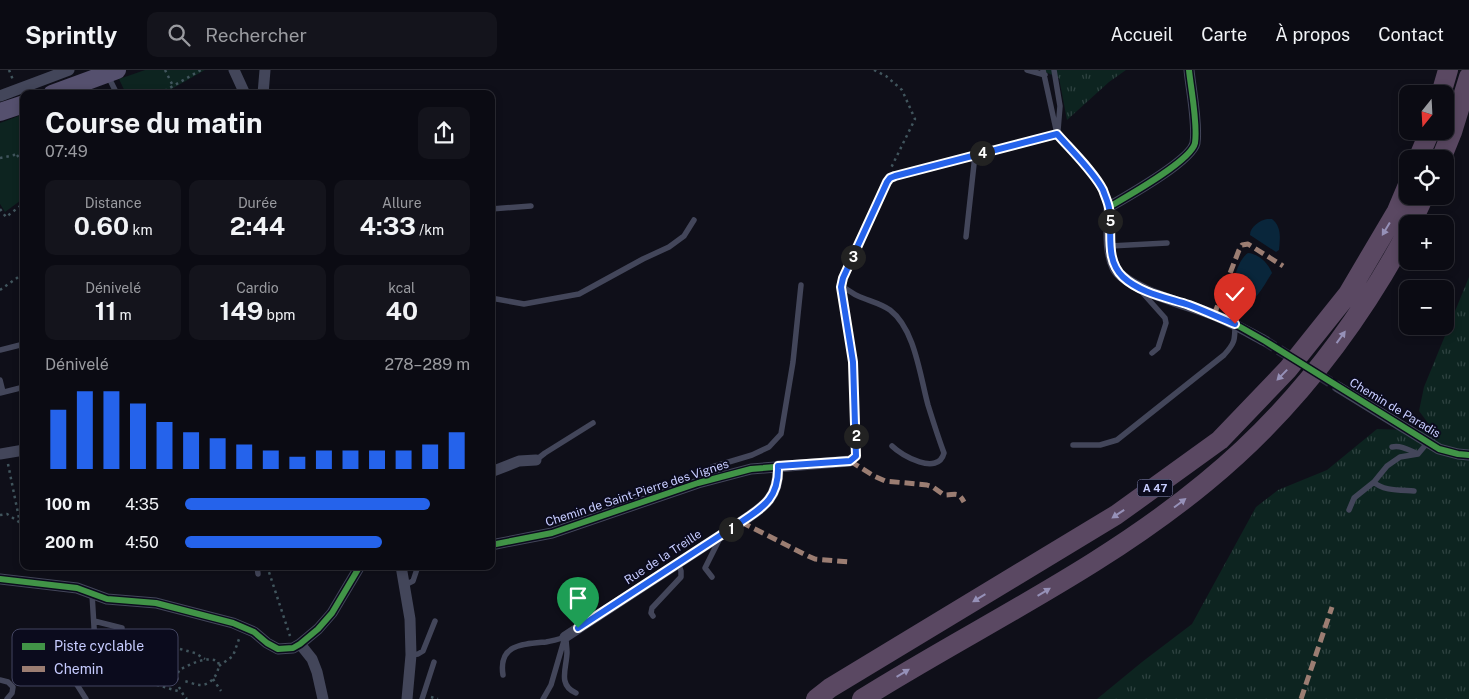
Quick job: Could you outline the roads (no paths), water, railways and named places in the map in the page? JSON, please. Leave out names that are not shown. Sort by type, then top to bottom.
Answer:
[{"type":"highway","points":[[1444,85],[1448,70]]},
{"type":"highway","points":[[1445,150],[1469,77]]},
{"type":"highway","name":"A 47","points":[[816,699],[830,688],[1116,515],[1220,440],[1288,369],[1348,294],[1399,205]]},
{"type":"highway","name":"A 47","points":[[862,699],[906,671],[1035,598],[1092,563],[1128,540],[1206,482],[1270,423],[1333,348],[1365,303],[1399,248]]},
{"type":"main road","points":[[68,79],[112,72]]},
{"type":"main road","points":[[0,112],[20,105]]},
{"type":"street","points":[[234,70],[243,90]]},
{"type":"street","points":[[264,90],[266,70]]},
{"type":"street","points":[[1189,70],[1194,146],[1177,164],[1109,207],[1110,251],[1115,268],[1124,278],[1138,287],[1235,324],[1265,341]]},
{"type":"street","points":[[24,90],[68,79]]},
{"type":"street","points":[[0,96],[20,91]]},
{"type":"street","name":"Chemin de Paradis","points":[[1338,387],[1439,448],[1458,454],[1469,455]]},
{"type":"street","points":[[0,454],[20,451]]},
{"type":"street","points":[[495,470],[519,461],[536,460]]},
{"type":"street","name":"Chemin de Saint-Pierre des Vignes","points":[[495,544],[552,533],[698,483],[751,469],[850,461]]},
{"type":"street","name":"Rue de la Treille","points":[[565,637],[721,536],[766,504],[774,493],[779,480],[778,466]]},
{"type":"street","points":[[0,579],[76,588],[107,599],[156,602],[233,623],[254,632],[278,649],[296,646],[318,629],[332,613],[358,570]]},
{"type":"street","points":[[402,570],[410,620],[411,655],[407,699]]},
{"type":"street","points":[[296,646],[312,659],[323,699]]},
{"type":"lane","points":[[1026,70],[1044,72],[1057,134],[1102,189],[1109,207]]},
{"type":"lane","points":[[1054,70],[1060,106],[1057,134]]},
{"type":"lane","points":[[112,72],[116,90]]},
{"type":"lane","points":[[850,461],[856,456],[853,362],[841,287],[843,278],[887,182],[895,176],[1057,134]]},
{"type":"lane","points":[[966,237],[975,155]]},
{"type":"lane","points":[[495,209],[531,206]]},
{"type":"lane","points":[[495,299],[524,304],[579,294],[669,247],[684,236],[694,220]]},
{"type":"lane","points":[[1110,246],[1167,243]]},
{"type":"lane","points":[[713,479],[710,470],[712,467],[769,447],[780,434],[793,362],[801,285]]},
{"type":"lane","points":[[841,287],[874,301],[890,311],[901,322],[916,357],[928,404],[944,453],[938,461],[922,463],[899,454],[892,446]]},
{"type":"lane","points":[[1138,287],[1166,323],[1158,348],[1152,353]]},
{"type":"lane","points":[[1073,445],[1100,445],[1117,440],[1224,355],[1233,346],[1235,324]]},
{"type":"lane","points":[[0,350],[20,345]]},
{"type":"lane","points":[[0,380],[1,392],[20,388]]},
{"type":"lane","points":[[536,460],[593,423]]},
{"type":"lane","points":[[1349,510],[1354,498],[1374,482],[1387,466],[1400,457],[1418,454],[1428,442]]},
{"type":"lane","points":[[1392,448],[1396,446],[1406,448],[1418,454]]},
{"type":"lane","points":[[1374,482],[1383,487],[1414,491]]},
{"type":"lane","points":[[712,577],[705,568],[721,536]]},
{"type":"lane","points":[[653,616],[651,613],[652,608],[681,576],[678,563]]},
{"type":"lane","points":[[258,570],[258,574]]},
{"type":"lane","points":[[405,584],[413,581],[417,570]]},
{"type":"lane","points":[[92,594],[94,629]]},
{"type":"lane","points":[[94,621],[122,628]]},
{"type":"lane","points":[[411,655],[423,651],[435,621]]},
{"type":"lane","points":[[503,675],[504,658],[509,650],[523,644],[547,642],[565,637]]},
{"type":"lane","points":[[565,637],[567,651],[564,674],[565,684],[570,691],[576,693]]},
{"type":"lane","points":[[543,699],[551,685],[565,637]]},
{"type":"lane","points":[[422,699],[434,662]]},
{"type":"lane","points":[[0,680],[8,682],[13,687],[12,693],[7,699]]},
{"type":"lane","points":[[78,686],[86,699]]},
{"type":"water","points":[[1272,219],[1279,229],[1279,250],[1276,252],[1250,235],[1256,224]]},
{"type":"water","points":[[1248,253],[1256,255],[1263,260],[1272,273],[1255,298],[1240,308],[1229,301],[1229,296],[1238,267],[1244,256]]},
{"type":"tunnel","points":[[1265,341],[1338,387]]}]
